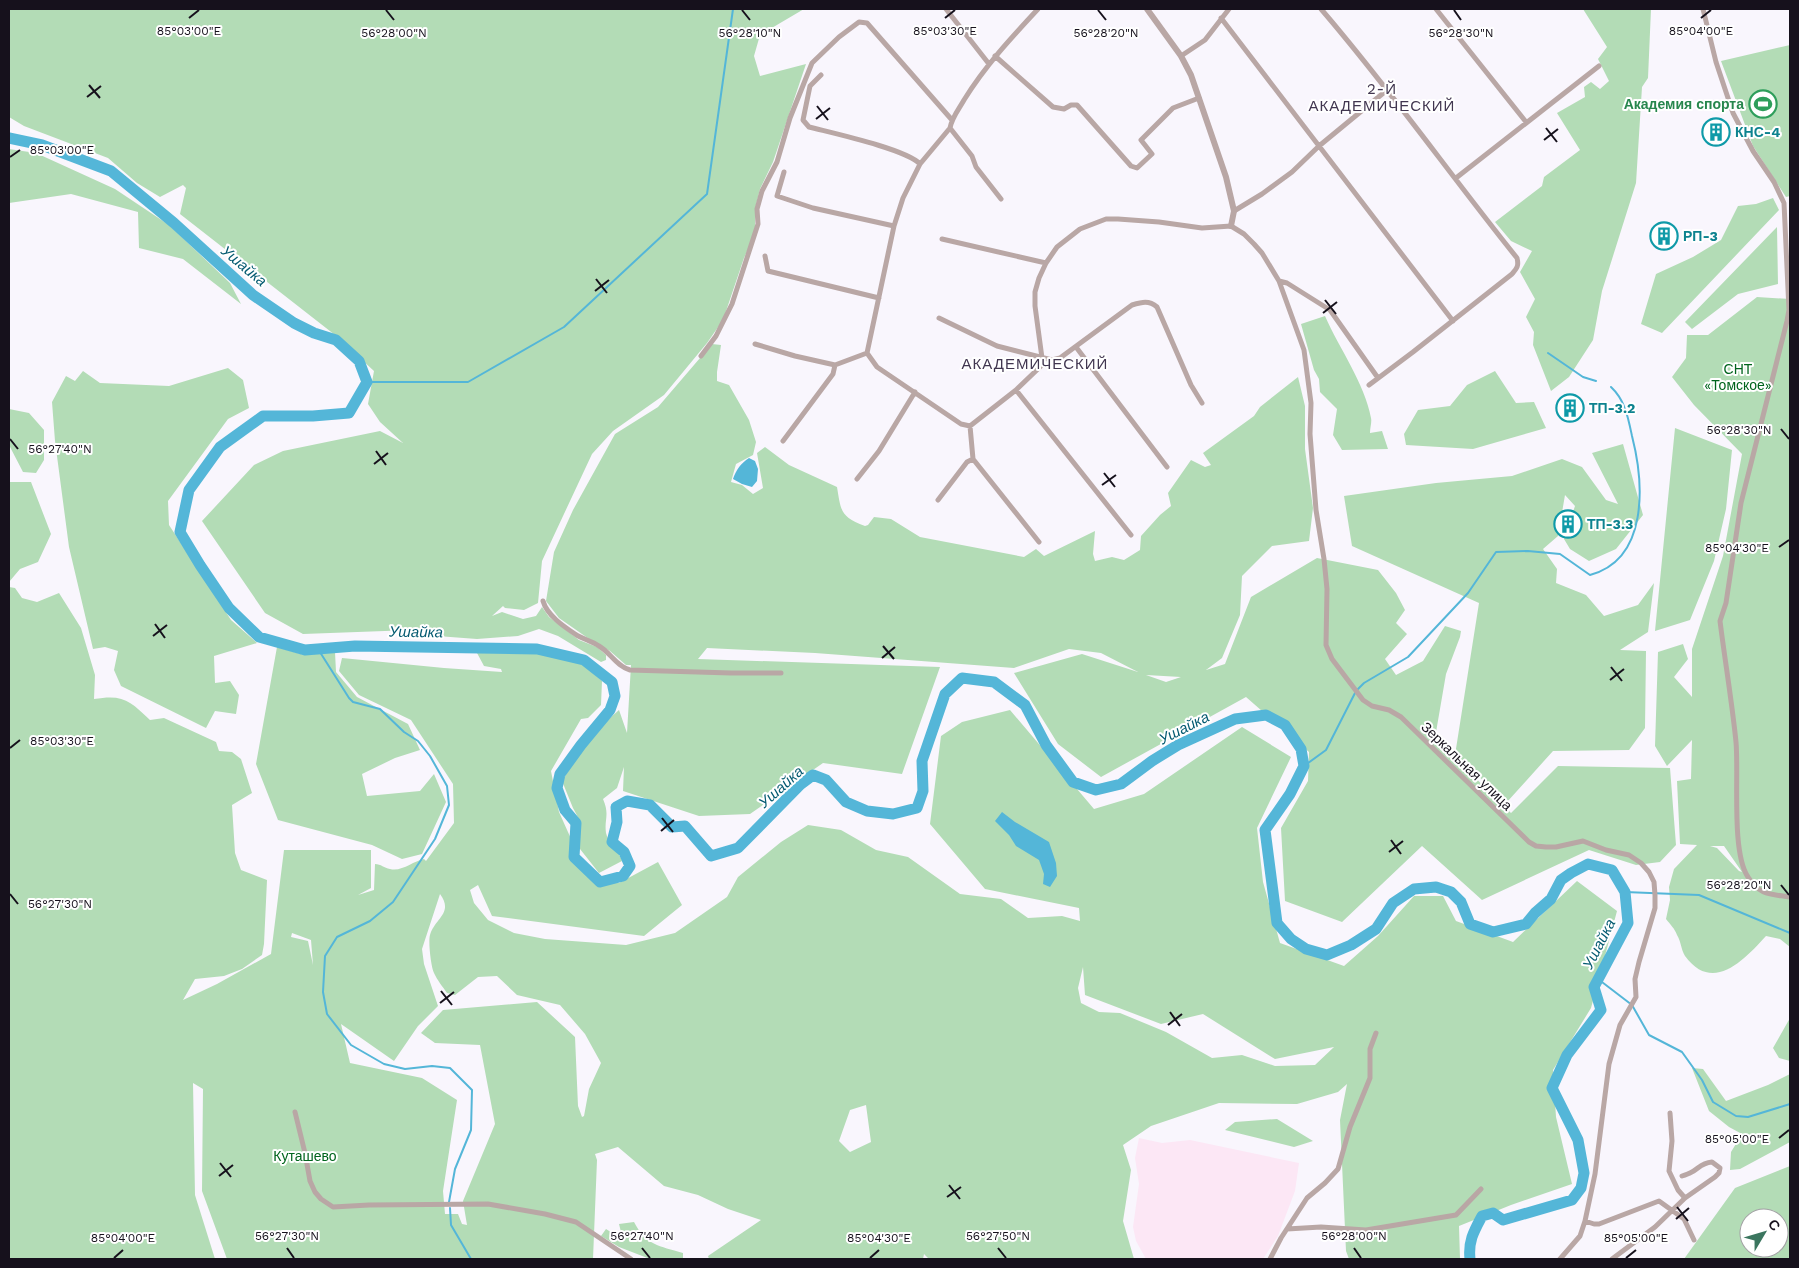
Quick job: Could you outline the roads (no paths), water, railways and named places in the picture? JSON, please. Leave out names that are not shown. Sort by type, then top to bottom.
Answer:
[{"type":"street","points":[[946,9],[989,64]]},
{"type":"street","points":[[970,426],[961,424],[877,367],[867,353],[894,226],[903,198],[920,164],[950,128],[952,120],[973,86],[995,56],[1038,9]]},
{"type":"street","points":[[970,426],[1016,390],[1041,366],[1042,358],[1035,299],[1039,278],[1046,263],[1068,237],[1080,229],[1106,219],[1159,222],[1202,228],[1231,226],[1234,211],[1226,177],[1191,75],[1181,56],[1147,9]]},
{"type":"street","points":[[1181,56],[1205,40],[1229,9]]},
{"type":"street","points":[[1321,9],[1387,90],[1517,258],[1518,266],[1512,274],[1368,385]]},
{"type":"street","points":[[1436,9],[1526,122]]},
{"type":"street","points":[[1703,9],[1716,62],[1733,113],[1753,151],[1774,182],[1784,203],[1789,310],[1741,503],[1726,603],[1720,621],[1736,742],[1737,833],[1742,864],[1746,876],[1764,893],[1790,897]]},
{"type":"street","points":[[1221,18],[1453,321]]},
{"type":"street","points":[[701,356],[716,336],[732,304],[758,224],[757,209],[762,191],[777,162],[790,118],[812,63],[839,36],[859,22],[867,23],[952,120]]},
{"type":"street","points":[[995,56],[1053,107],[1064,109],[1071,105],[1077,105],[1131,166],[1136,168],[1152,154],[1141,140],[1173,108],[1199,98]]},
{"type":"street","points":[[1456,178],[1599,66]]},
{"type":"street","points":[[821,75],[810,86],[803,120],[809,128],[855,139],[911,156],[920,164]]},
{"type":"street","points":[[1234,211],[1262,194],[1292,172],[1319,146],[1387,90]]},
{"type":"street","points":[[950,128],[972,156],[976,167],[1001,199]]},
{"type":"street","points":[[784,172],[777,196],[813,208],[894,226]]},
{"type":"street","name":"Зеркальная улица","points":[[1231,226],[1244,234],[1254,244],[1280,281],[1302,342],[1311,403],[1310,434],[1316,510],[1327,589],[1326,645],[1332,659],[1363,700],[1372,706],[1389,710],[1401,717],[1529,842],[1536,846],[1546,847],[1556,847],[1583,841],[1594,844],[1606,850],[1629,856],[1641,863],[1654,882],[1655,908],[1639,962],[1636,978],[1636,997],[1620,1025],[1609,1064],[1595,1174],[1585,1221],[1580,1236],[1560,1259]]},
{"type":"street","points":[[942,239],[1046,263]]},
{"type":"street","points":[[765,256],[768,271],[879,298]]},
{"type":"street","points":[[1280,281],[1287,283],[1330,310],[1378,378]]},
{"type":"street","points":[[939,318],[997,346],[1052,360],[1060,358],[1132,305],[1150,302],[1157,308],[1191,385],[1202,403]]},
{"type":"street","points":[[755,344],[835,365],[867,353]]},
{"type":"street","points":[[1076,347],[1131,417],[1167,467]]},
{"type":"street","points":[[783,441],[833,374],[835,365]]},
{"type":"street","points":[[1016,390],[1131,535]]},
{"type":"street","points":[[857,479],[879,451],[914,392]]},
{"type":"street","points":[[970,426],[973,458],[1039,542]]},
{"type":"street","points":[[938,500],[967,462],[973,458]]},
{"type":"street","points":[[543,601],[545,609],[575,634],[600,646],[623,668],[630,670],[781,673]]},
{"type":"street","points":[[1270,1259],[1307,1198],[1325,1183],[1338,1168],[1350,1127],[1370,1078],[1370,1050],[1376,1033]]},
{"type":"street","points":[[295,1112],[306,1154],[310,1181],[321,1199],[333,1207],[369,1204],[488,1204],[526,1210],[576,1222],[631,1259]]},
{"type":"street","points":[[1670,1113],[1672,1142],[1669,1171],[1678,1190],[1685,1198]]},
{"type":"street","points":[[1612,1259],[1655,1227],[1685,1198],[1715,1177],[1719,1173],[1720,1168],[1712,1162],[1708,1162],[1690,1174],[1682,1176]]},
{"type":"street","points":[[1287,1229],[1321,1227],[1366,1230],[1456,1215],[1481,1190]]},
{"type":"street","points":[[1585,1221],[1599,1224],[1659,1200],[1684,1219],[1694,1240]]},
{"type":"water","points":[[749,458],[755,461],[758,469],[757,481],[752,487],[733,479],[739,467]]},
{"type":"water","points":[[1002,812],[1049,842],[1056,863],[1057,876],[1050,887],[1043,884],[1044,874],[1039,860],[1016,846],[1009,835],[995,821]]},
{"type":"waterway","points":[[367,382],[468,382],[564,327],[707,194],[733,9]]},
{"type":"waterway","name":"Ушайка","points":[[9,138],[42,145],[111,171],[174,223],[253,295],[294,323],[314,333],[336,340],[359,361],[367,382],[349,413],[313,416],[263,416],[220,447],[189,490],[180,532],[229,608],[259,637],[305,650],[355,646],[537,649],[584,660],[612,682],[615,696],[610,710],[560,774],[557,788],[565,810],[576,823],[574,857],[600,882],[623,876],[630,866],[624,852],[612,842],[617,822],[616,807],[627,801],[650,805],[672,827],[685,826],[711,856],[738,848],[801,784],[813,775],[826,780],[846,802],[867,811],[893,814],[917,808],[923,791],[922,761],[945,694],[962,678],[994,682],[1025,705],[1046,745],[1073,782],[1096,790],[1121,784],[1178,745],[1235,719],[1266,715],[1285,725],[1301,749],[1304,766],[1290,794],[1265,830],[1277,923],[1291,939],[1306,949],[1327,955],[1351,945],[1376,929],[1393,903],[1414,889],[1436,887],[1451,892],[1461,902],[1470,924],[1493,932],[1526,924],[1551,899],[1561,880],[1588,864],[1612,870],[1625,892],[1628,923],[1594,987],[1601,1010],[1567,1055],[1552,1088],[1578,1140],[1584,1173],[1581,1188],[1572,1200],[1503,1220],[1493,1213],[1482,1216],[1471,1241],[1470,1259]]},
{"type":"waterway","name":"АКАДЕМИЧЕСКИЙ","points":[[1548,353],[1583,377],[1596,381]]},
{"type":"waterway","name":"АКАДЕМИЧЕСКИЙ","points":[[1358,689],[1364,683],[1408,657],[1468,593],[1496,552],[1528,551],[1560,554],[1590,575],[1609,566],[1623,553],[1632,536],[1638,517],[1639,475],[1623,403],[1611,387]]},
{"type":"waterway","points":[[318,649],[349,698],[353,702],[380,709],[404,732],[418,741],[430,756],[447,786],[449,805],[435,839],[393,902],[370,921],[337,937],[325,956],[323,992],[327,1014],[351,1045],[384,1064],[405,1069],[432,1066],[450,1068],[472,1090],[471,1130],[455,1169],[449,1202]]},
{"type":"waterway","name":"АКАДЕМИЧЕСКИЙ","points":[[1304,766],[1326,750],[1355,693]]},
{"type":"waterway","points":[[1625,892],[1699,895],[1790,933]]},
{"type":"waterway","points":[[1598,979],[1632,1005],[1649,1035],[1682,1052],[1702,1080],[1713,1102],[1736,1116],[1748,1117],[1790,1104]]},
{"type":"waterway","points":[[450,1208],[451,1225],[471,1259]]},
{"type":"place","name":"Академия спорта","points":[[1763,104]]},
{"type":"place","name":"КНС-4","points":[[1716,132]]},
{"type":"place","name":"РП-3","points":[[1664,236]]},
{"type":"place","name":"ТП-3.2","points":[[1570,408]]},
{"type":"place","name":"ТП-3.3","points":[[1568,524]]},
{"type":"district","name":"2-Й АКАДЕМИЧЕСКИЙ","points":[[1382,98]]},
{"type":"district","name":"АКАДЕМИЧЕСКИЙ","points":[[1035,364]]},
{"type":"park label","name":"СНТ «Томское»","points":[[1738,378]]},
{"type":"park label","name":"Куташево","points":[[305,1156]]}]
